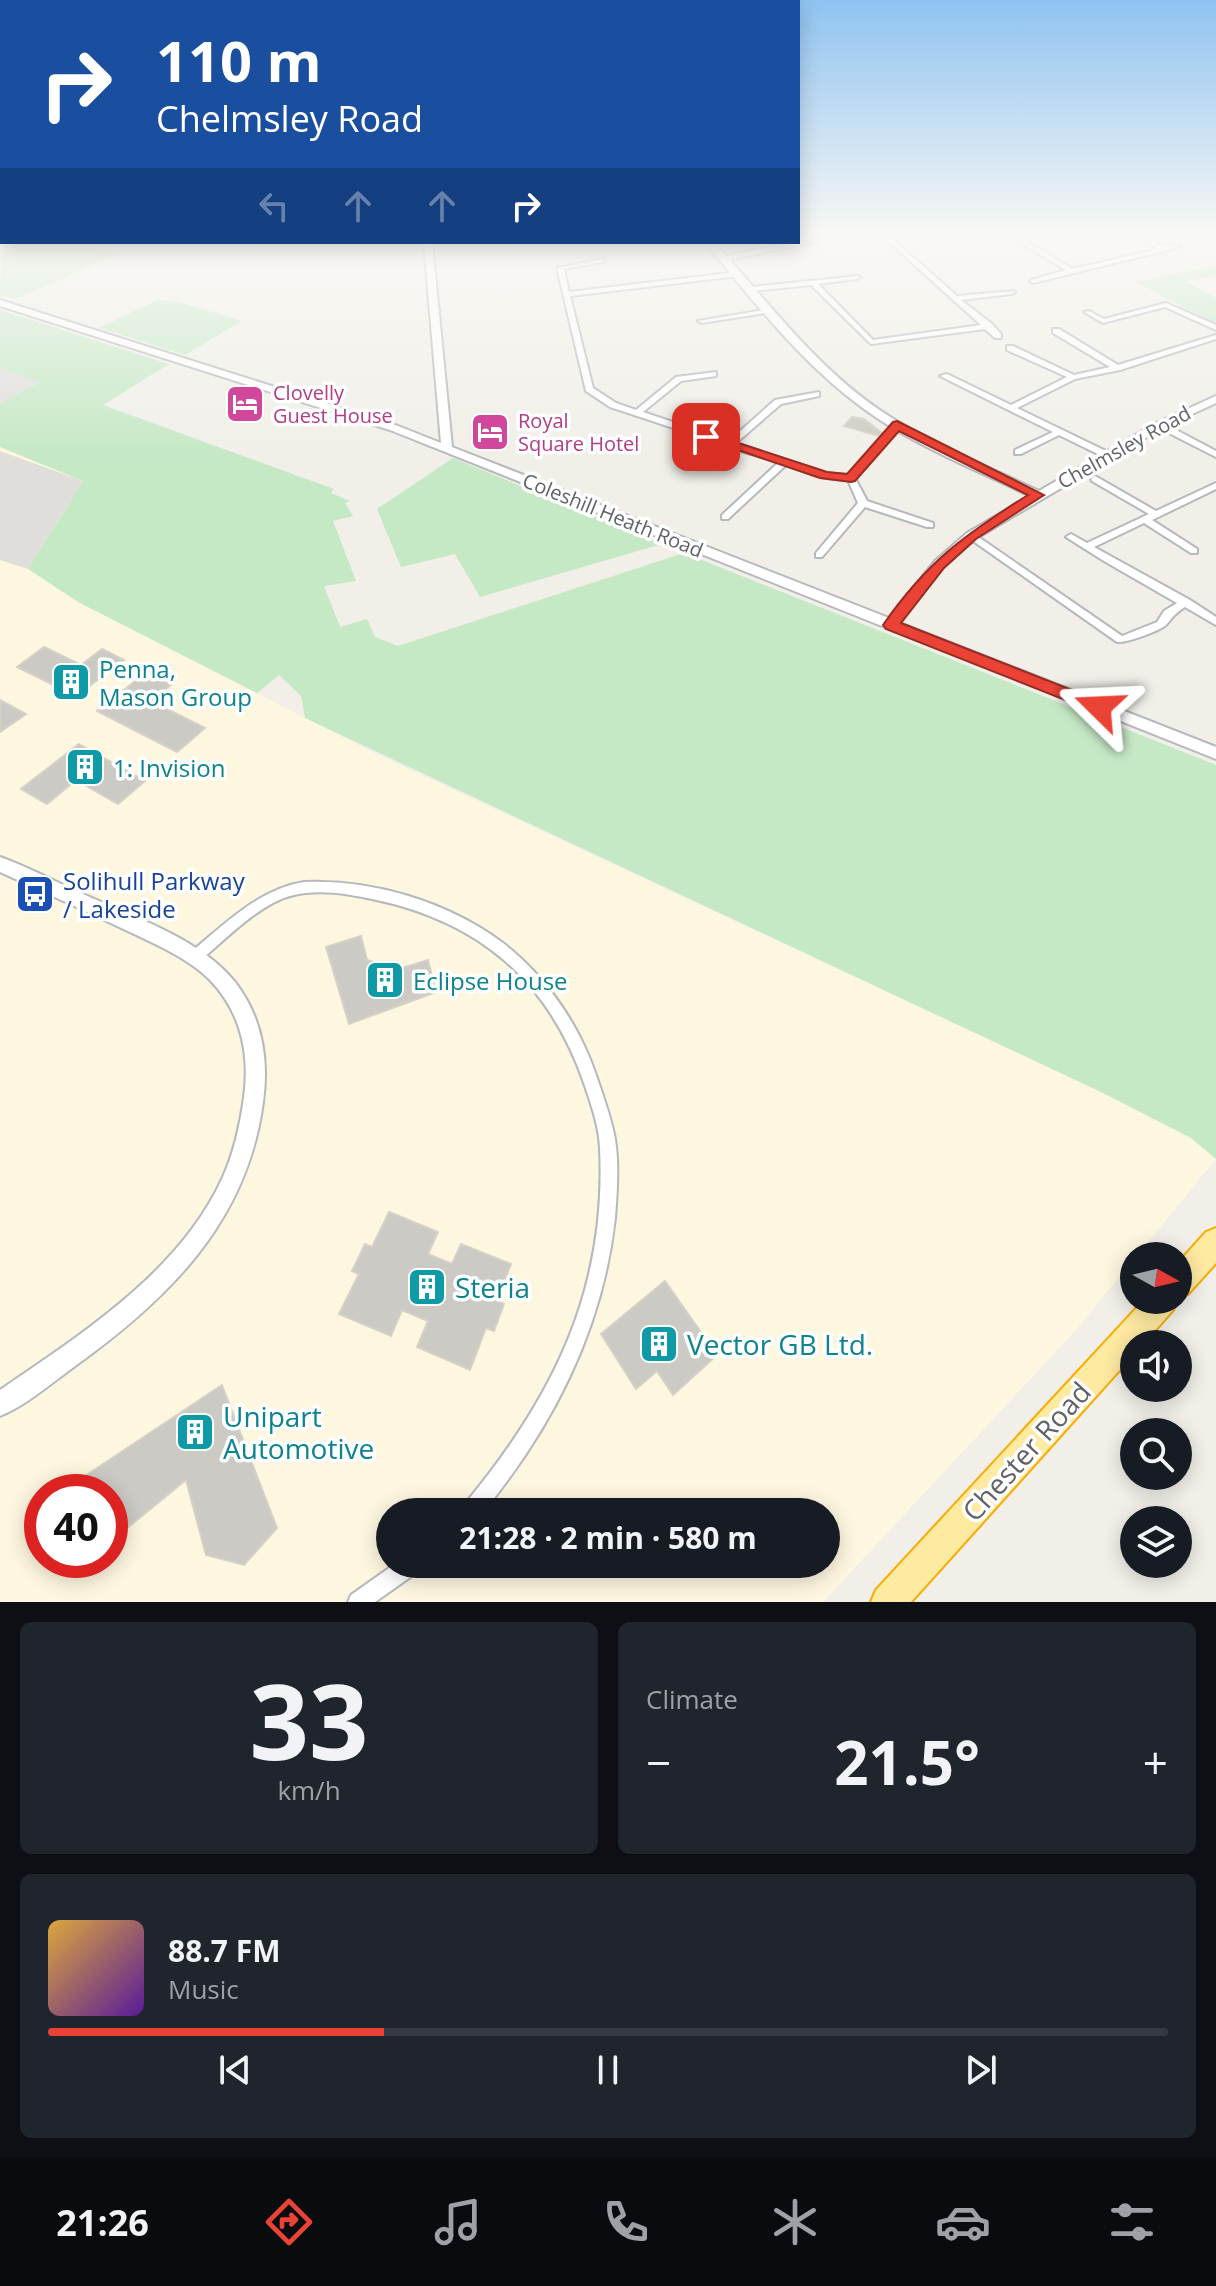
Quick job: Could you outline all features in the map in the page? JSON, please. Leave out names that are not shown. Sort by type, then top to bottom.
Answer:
[{"type":"highway","points":[[1192,1269],[1216,1242]]},
{"type":"highway","name":"Chester Road","points":[[888,1602],[1150,1314]]},
{"type":"street","name":"Coleshill Heath Road","points":[[22,310],[339,409],[1216,753]]},
{"type":"street","points":[[434,310],[447,450]]},
{"type":"street","points":[[571,310],[589,389],[613,405],[836,478],[851,478],[897,425]]},
{"type":"street","points":[[839,310],[881,352]]},
{"type":"street","points":[[971,310],[998,336]]},
{"type":"street","points":[[1087,312],[1106,322],[1153,310]]},
{"type":"street","points":[[1180,310],[1216,328]]},
{"type":"street","points":[[702,321],[770,311],[853,395],[897,425],[1037,495]]},
{"type":"street","points":[[871,342],[989,326]]},
{"type":"street","points":[[1055,330],[1117,368]]},
{"type":"street","points":[[1010,409],[1073,377],[1117,368],[1216,337]]},
{"type":"street","points":[[1010,348],[1073,377]]},
{"type":"street","points":[[638,412],[679,379],[713,374]]},
{"type":"street","points":[[944,376],[1107,455]]},
{"type":"street","points":[[729,445],[778,402],[816,394]]},
{"type":"street","name":"Chelmsley Road","points":[[891,625],[939,564],[971,536],[1160,425],[1216,399]]},
{"type":"street","points":[[1160,425],[1216,454]]},
{"type":"street","points":[[1018,452],[1057,433]]},
{"type":"street","points":[[725,517],[784,462]]},
{"type":"street","points":[[851,478],[863,503],[930,525]]},
{"type":"street","points":[[1095,479],[1194,551]]},
{"type":"street","points":[[1087,547],[1216,486]]},
{"type":"street","points":[[819,555],[863,503]]},
{"type":"street","points":[[971,536],[1121,640],[1161,624],[1168,613],[1186,602]]},
{"type":"street","points":[[1071,537],[1135,577],[1162,587],[1216,622]]},
{"type":"street","points":[[0,864],[196,956],[238,1001],[255,1048],[256,1098],[251,1126],[229,1188],[195,1243],[139,1303],[88,1345],[0,1404]]},
{"type":"street","points":[[196,956],[244,917],[285,892],[321,889],[382,895],[419,904],[473,928],[544,991],[577,1040],[608,1144],[609,1189],[600,1261],[573,1355],[546,1409],[505,1474],[484,1498]]},
{"type":"street","points":[[358,1602],[392,1578]]},
{"type":"shaded area","points":[[0,368],[40,381],[0,403]]},
{"type":"shaded area","points":[[0,447],[83,481],[78,602],[366,749],[1103,1093],[1191,1138],[1216,1159],[1148,1242],[1120,1242],[1120,1276],[1076,1330],[823,1602],[0,1602]]},
{"type":"shaded area","points":[[0,451],[83,481],[28,569],[0,560]]},
{"type":"green space","points":[[0,310],[169,364],[103,405],[334,489],[331,493],[350,501],[345,503],[353,516],[333,521],[356,581],[324,586],[340,627],[367,619],[375,637],[398,646],[684,553],[1216,765],[1216,1159],[1191,1138],[1103,1093],[305,718],[301,696],[279,675],[257,693],[78,602],[28,569],[83,481],[0,447],[0,403],[39,382],[0,368]]},
{"type":"green space","points":[[137,310],[205,310],[242,321],[185,355],[99,328]]},
{"type":"green space","points":[[1188,310],[1216,310],[1216,325]]},
{"type":"green space","points":[[453,458],[662,544],[480,597],[455,554],[401,567],[377,509]]},
{"type":"building","points":[[852,417],[864,419],[882,433],[879,436],[844,426]]},
{"type":"building","name":"Penna, Mason Group","points":[[44,647],[81,665],[102,649],[124,660],[76,696],[17,667]]},
{"type":"building","points":[[147,672],[172,684],[151,701],[205,728],[177,752],[97,711]]},
{"type":"building","points":[[0,700],[26,714],[0,732]]},
{"type":"building","name":"1: Invision","points":[[79,744],[145,781],[118,804],[76,780],[47,804],[21,789]]},
{"type":"building","name":"Eclipse House","points":[[361,936],[367,960],[399,969],[428,960],[436,992],[349,1024],[326,947]]},
{"type":"building","name":"Steria","points":[[389,1212],[438,1232],[428,1254],[452,1264],[461,1244],[511,1264],[497,1300],[504,1304],[494,1331],[486,1328],[470,1370],[417,1347],[428,1321],[402,1310],[391,1336],[339,1314],[359,1274],[352,1271],[365,1244],[372,1247]]},
{"type":"building","name":"Vector GB Ltd.","points":[[665,1281],[717,1355],[673,1395],[657,1371],[636,1389],[601,1334]]},
{"type":"building","name":"Unipart Automotive","points":[[222,1385],[277,1528],[244,1565],[206,1555],[186,1480],[128,1527],[128,1474],[88,1474]]},
{"type":"place","name":"Clovelly Guest House","points":[[245,404]]},
{"type":"place","name":"Royal Square Hotel","points":[[490,432]]},
{"type":"place","name":"Penna, Mason Group","points":[[71,682]]},
{"type":"place","name":"1: Invision","points":[[85,767]]},
{"type":"place","name":"Solihull Parkway / Lakeside","points":[[35,894]]},
{"type":"place","name":"Eclipse House","points":[[385,980]]},
{"type":"place","name":"Steria","points":[[427,1287]]},
{"type":"place","name":"Vector GB Ltd.","points":[[659,1344]]},
{"type":"place","name":"Unipart Automotive","points":[[195,1432]]},
{"type":"route","points":[[706,437],[825,475],[851,478],[897,425],[1037,495],[971,536],[939,564],[891,625],[1099,707]]}]
